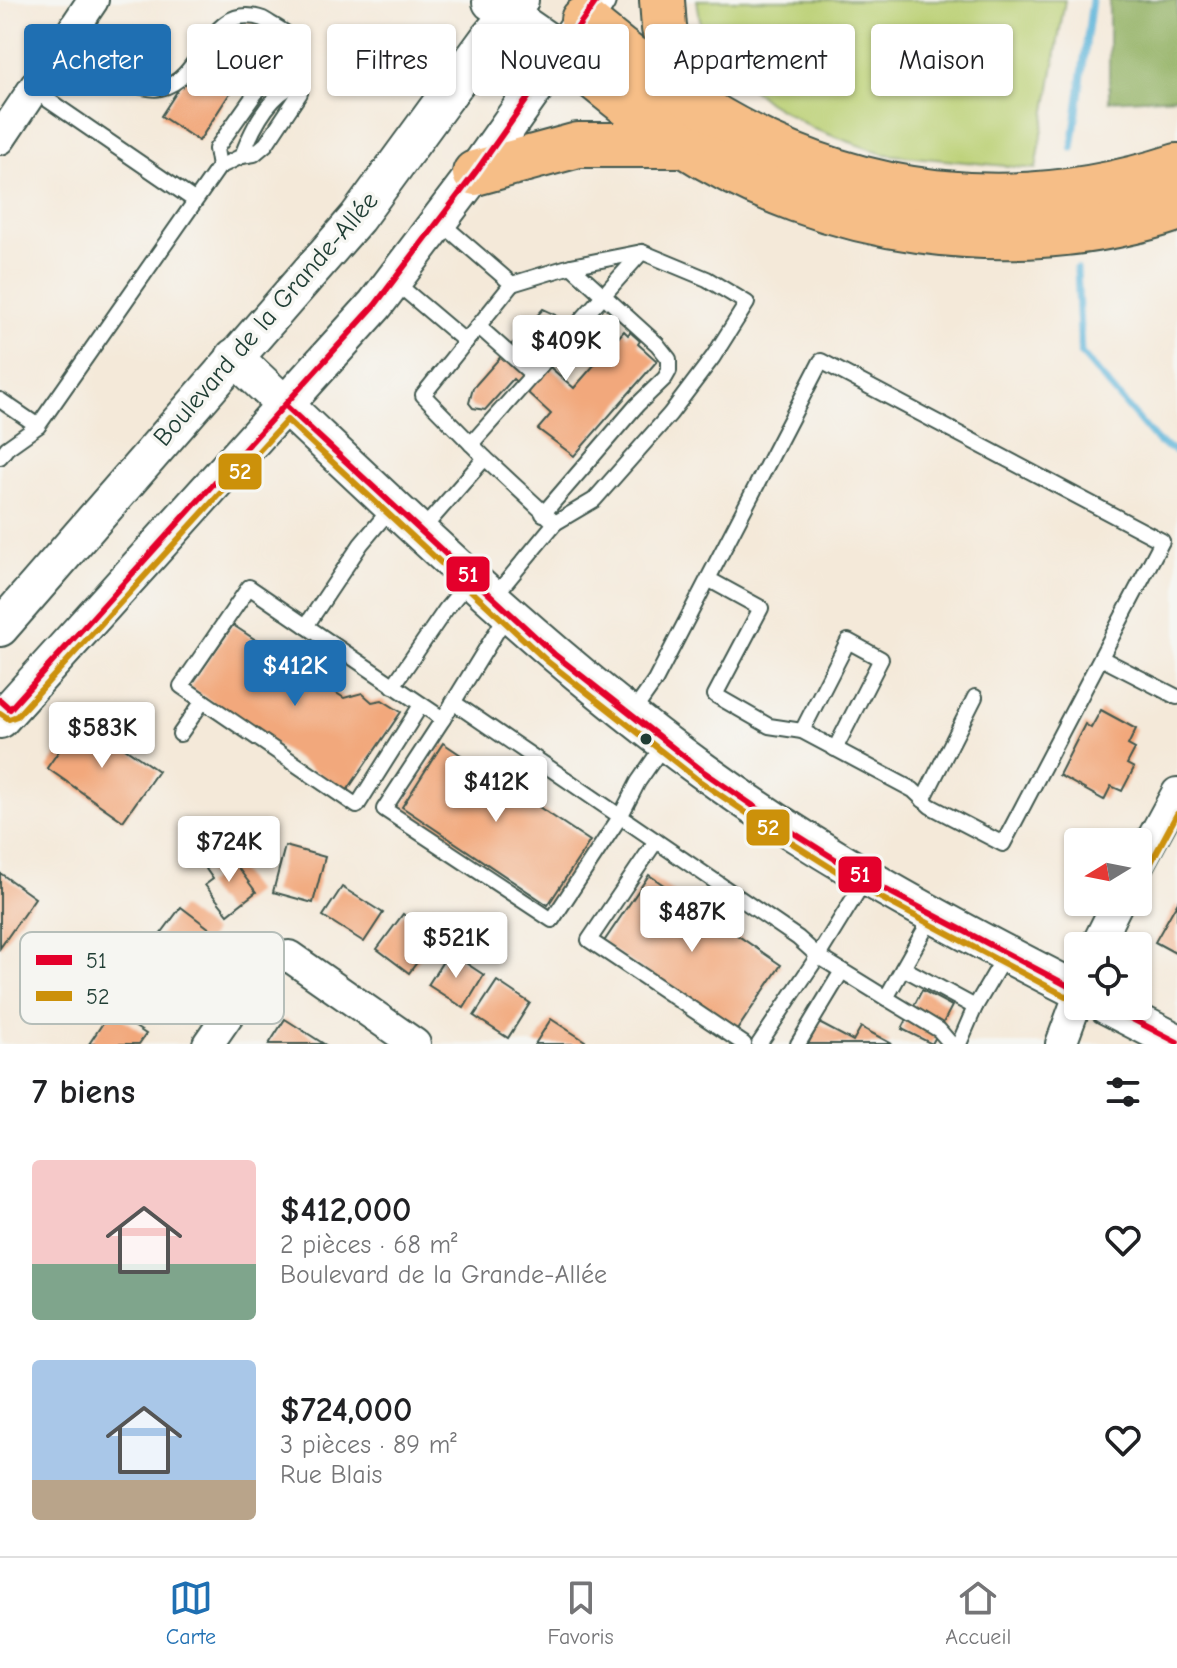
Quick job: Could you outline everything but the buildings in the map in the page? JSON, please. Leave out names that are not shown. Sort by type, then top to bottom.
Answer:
[{"type":"highway","points":[[662,0],[664,24]]},
{"type":"highway","points":[[577,18],[645,69]]},
{"type":"highway","points":[[577,18],[684,145],[787,197],[840,213],[922,230],[987,236],[1063,233],[1131,222],[1177,209]]},
{"type":"highway","points":[[682,96],[743,132],[797,158],[888,186],[929,192],[1007,197],[1053,193],[1130,180],[1177,166]]},
{"type":"highway","points":[[475,173],[578,145],[684,145]]},
{"type":"street","points":[[77,24],[93,0]]},
{"type":"street","points":[[3,710],[286,406],[393,281],[475,173],[577,18],[506,5]]},
{"type":"street","name":"Boulevard de la Grande-Allée","points":[[0,628],[364,210],[488,39],[506,5]]},
{"type":"street","points":[[0,139],[28,96]]},
{"type":"street","points":[[234,357],[491,596],[630,716],[781,825],[866,878],[1064,984]]},
{"type":"street","points":[[1152,839],[1177,793]]},
{"type":"street","points":[[284,957],[289,956],[415,1044]]},
{"type":"street","points":[[1061,1044],[1070,1020]]},
{"type":"street","points":[[1134,1020],[1177,1042]]},
{"type":"street","points":[[208,1044],[222,1024]]},
{"type":"lane","points":[[0,457],[7,448],[38,426],[219,167],[254,154],[266,144],[300,93],[297,84],[301,58],[290,37],[249,9],[237,9],[221,18],[179,79],[171,84]]},
{"type":"lane","points":[[42,96],[194,200]]},
{"type":"lane","points":[[219,167],[216,149],[254,96]]},
{"type":"lane","points":[[439,221],[512,284]]},
{"type":"lane","points":[[471,444],[642,252]]},
{"type":"lane","points":[[642,252],[707,279],[747,303],[713,357],[670,414],[594,500],[549,519],[423,395],[512,284],[571,266],[642,252]]},
{"type":"lane","points":[[571,266],[665,352],[669,359],[669,371],[659,386],[637,405],[491,596],[453,702],[384,809],[552,920],[665,742]]},
{"type":"lane","points":[[393,281],[466,342]]},
{"type":"lane","points":[[478,326],[533,375]]},
{"type":"lane","points":[[630,716],[655,681],[821,361],[1162,541],[1003,844],[930,806],[913,790],[802,731],[769,726],[715,695],[761,608],[708,579]]},
{"type":"lane","points":[[0,400],[38,426]]},
{"type":"lane","points":[[421,531],[485,458]]},
{"type":"lane","points":[[306,626],[361,544],[393,505]]},
{"type":"lane","points":[[421,705],[357,806],[181,686],[249,587],[443,719]]},
{"type":"lane","points":[[393,686],[426,638],[491,596]]},
{"type":"lane","points":[[802,731],[848,641],[881,659],[835,749]]},
{"type":"lane","points":[[1101,658],[1177,697]]},
{"type":"lane","points":[[923,800],[975,697]]},
{"type":"lane","points":[[180,734],[203,701]]},
{"type":"lane","points":[[453,702],[798,938],[818,956],[939,1030],[951,1044]]},
{"type":"lane","points":[[656,841],[589,940],[744,1044]]},
{"type":"lane","points":[[759,1044],[866,878]]},
{"type":"lane","points":[[886,998],[933,915]]},
{"type":"lane","points":[[959,1044],[975,1007],[1006,954]]},
{"type":"lane","points":[[903,968],[975,1007]]},
{"type":"lane","points":[[798,1044],[842,971]]},
{"type":"green space","points":[[697,0],[1065,0],[1036,169],[883,154],[814,129],[761,96],[855,96],[855,24],[701,24]]},
{"type":"green space","points":[[1109,0],[1177,0],[1177,97],[1109,101]]},
{"type":"waterway","points":[[1072,148],[1092,0]]},
{"type":"waterway","points":[[1077,269],[1081,353],[1158,442],[1177,452]]},
{"type":"transit line","name":"51","points":[[0,700],[10,709],[375,305],[475,173],[597,0]]},
{"type":"transit line","name":"51","points":[[286,406],[554,654],[704,772],[873,883],[1064,984]]},
{"type":"transit line","name":"52","points":[[0,713],[9,719],[17,716],[287,420],[547,661],[698,780],[868,891],[1064,995]]},
{"type":"transit line","name":"52","points":[[1152,861],[1177,814]]},
{"type":"transit line","name":"51","points":[[1134,1020],[1177,1042]]}]
